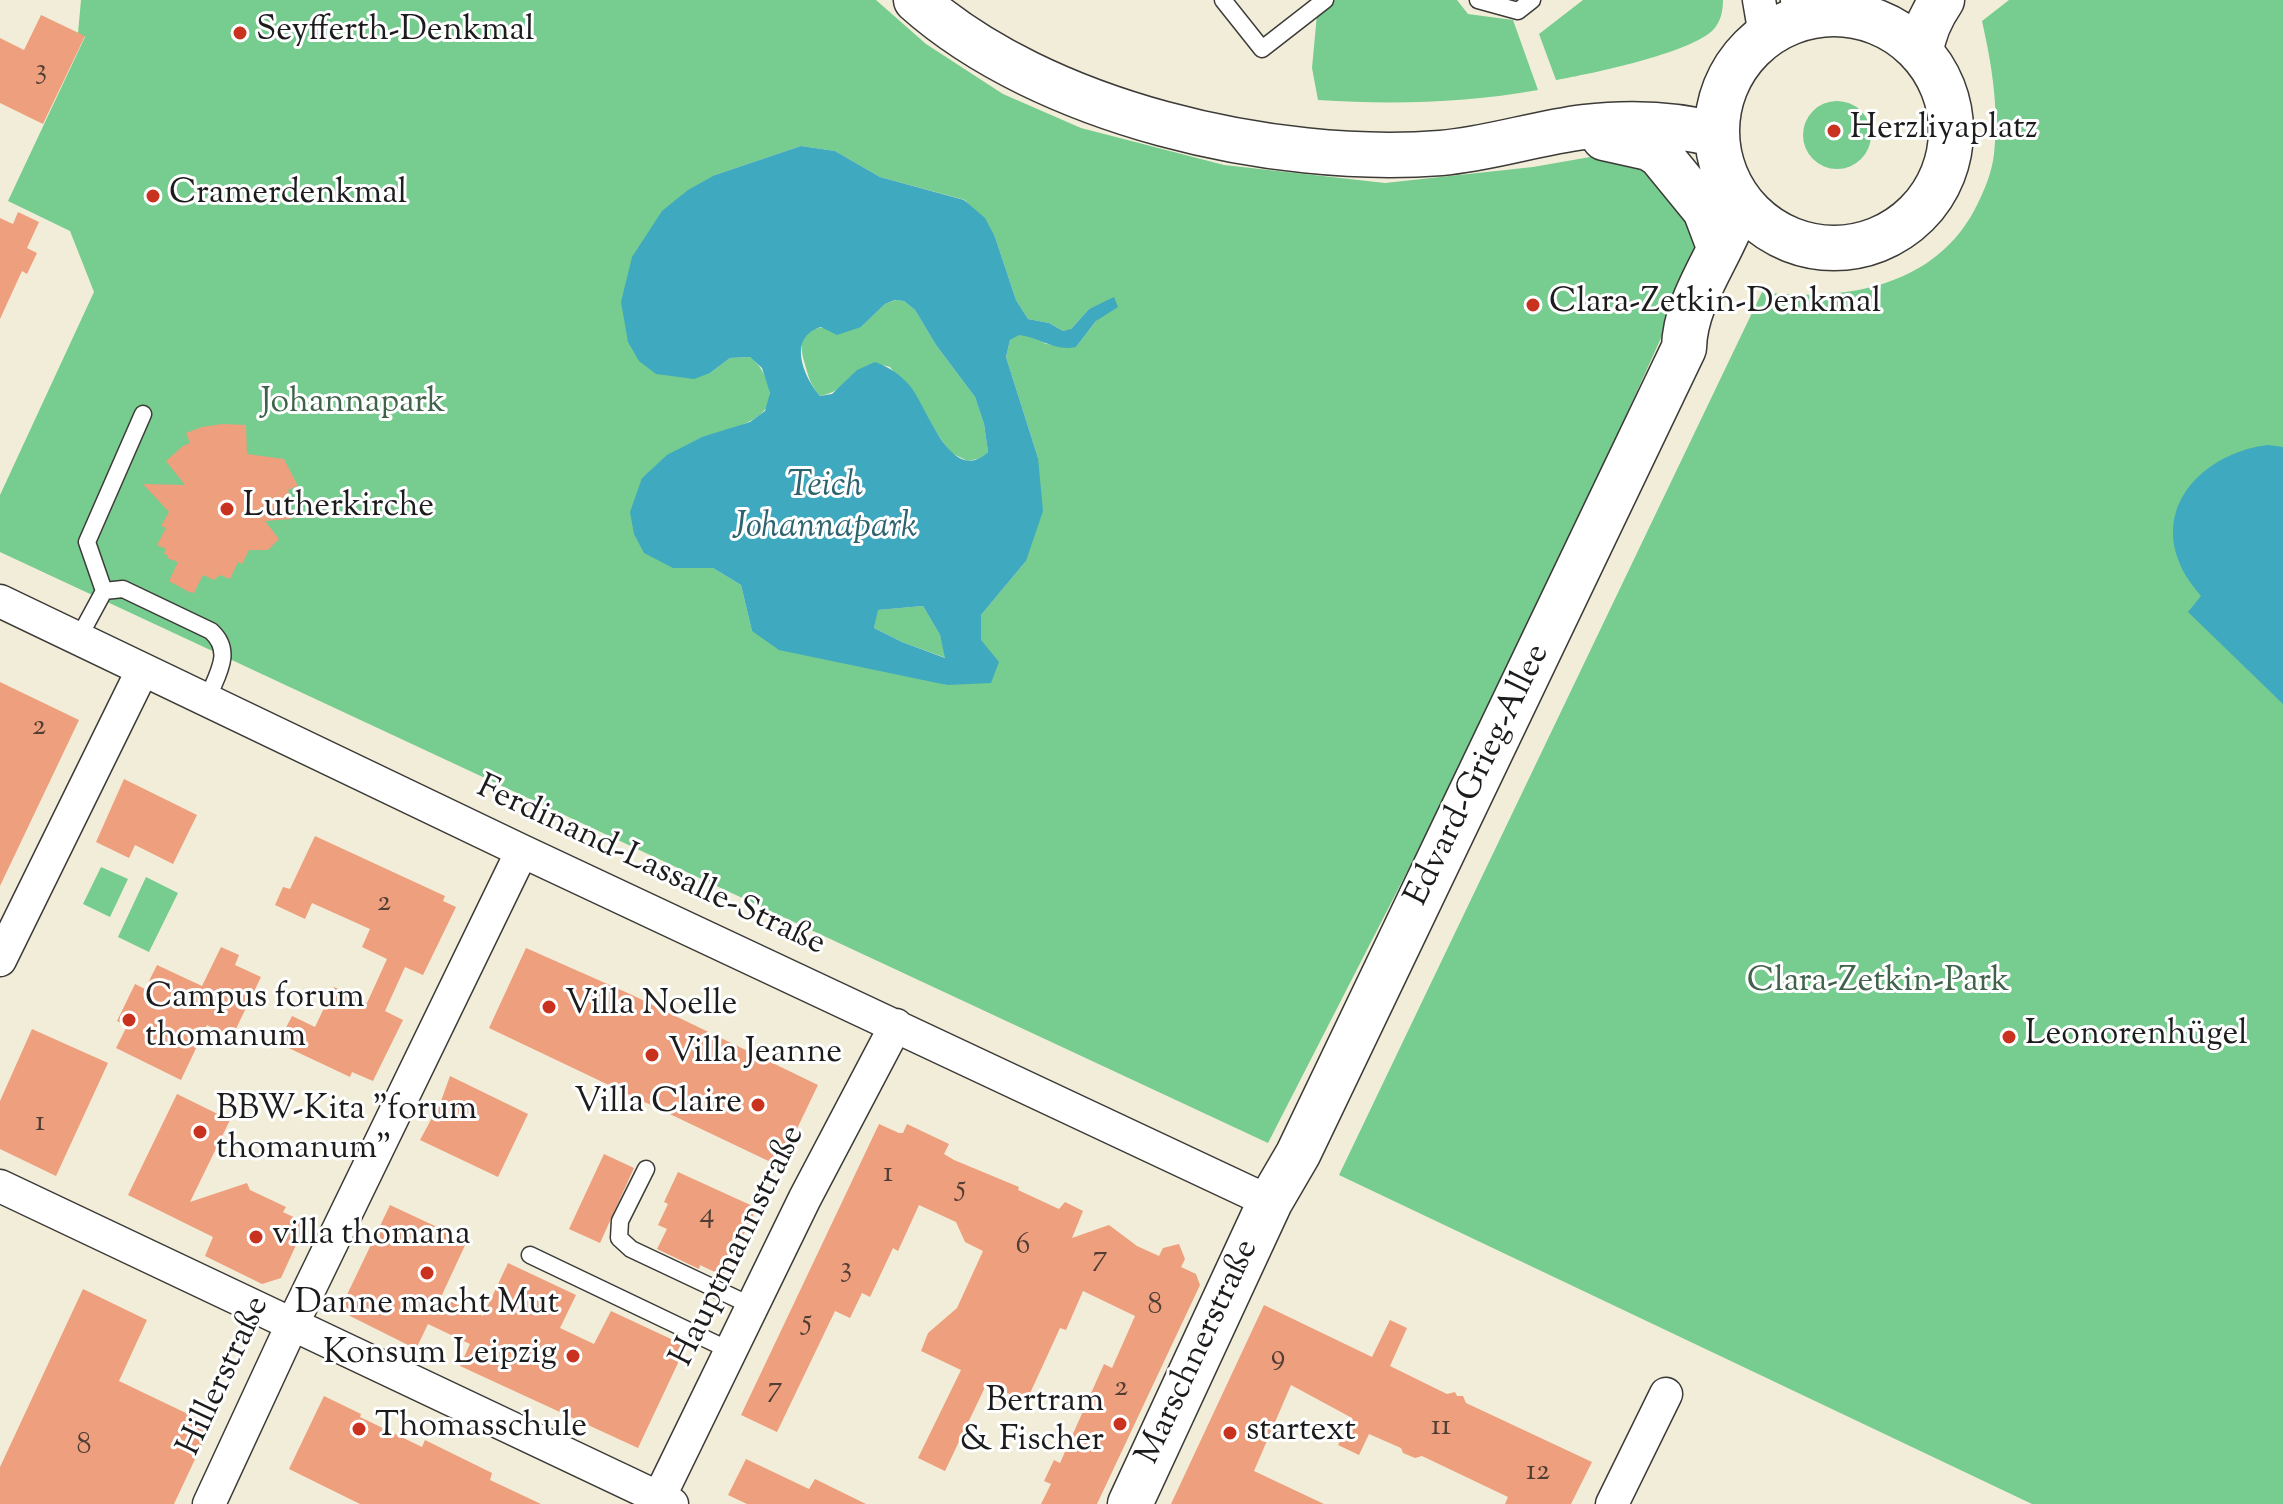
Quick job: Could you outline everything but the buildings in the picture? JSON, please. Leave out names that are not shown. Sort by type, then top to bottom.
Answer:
[{"type":"main road","points":[[916,0],[939,21],[1033,78],[1165,126],[1247,143],[1366,155],[1439,153],[1481,148],[1584,127],[1659,124],[1717,135]]},
{"type":"main road","points":[[1921,53],[1922,40],[1942,0]]},
{"type":"main road","points":[[1806,8],[1853,15],[1890,10],[1896,31],[1921,53],[1941,82],[1952,127],[1951,150],[1945,172],[1927,202],[1903,226],[1862,246],[1839,249],[1816,247],[1780,235],[1755,217],[1739,200],[1727,180],[1717,135],[1718,112],[1724,90],[1734,69],[1748,51],[1762,18],[1785,24],[1806,8]]},
{"type":"main road","points":[[1584,127],[1629,109],[1724,90]]},
{"type":"main road","points":[[1584,127],[1605,138],[1649,148],[1660,155],[1705,210],[1719,247]]},
{"type":"main road","name":"Edvard-Grieg-Allee","points":[[1270,1202],[1305,1139],[1684,348],[1684,329],[1719,247],[1735,218],[1739,200]]},
{"type":"main road","name":"Edvard-Grieg-Allee","points":[[1684,348],[1701,338],[1734,275],[1750,252],[1780,235]]},
{"type":"main road","name":"Marschnerstraße","points":[[1130,1504],[1270,1202]]},
{"type":"street","name":"Ferdinand-Lassalle-Straße","points":[[0,601],[522,851],[1270,1202]]},
{"type":"street","points":[[0,960],[142,671]]},
{"type":"street","name":"Hillerstraße","points":[[209,1504],[292,1325],[522,851]]},
{"type":"street","name":"Hauptmannstraße","points":[[662,1502],[752,1306],[896,1025]]},
{"type":"street","points":[[0,1186],[662,1502]]},
{"type":"street","points":[[1612,1504],[1666,1394]]},
{"type":"lane","points":[[1223,0],[1262,49],[1325,0]]},
{"type":"lane","points":[[1478,0],[1518,11],[1532,0]]},
{"type":"lane","points":[[78,639],[104,591],[87,542],[143,414]]},
{"type":"lane","points":[[104,591],[123,589],[211,631],[221,640],[225,652],[207,700]]},
{"type":"lane","points":[[646,1169],[620,1221],[619,1238],[631,1249],[752,1306]]},
{"type":"lane","points":[[530,1255],[731,1351]]},
{"type":"green space","name":"Johannapark","points":[[81,0],[876,0],[926,44],[1003,94],[1081,128],[1224,165],[1385,183],[1533,167],[1613,153],[1634,156],[1694,218],[1699,247],[1690,274],[1619,431],[1455,778],[1268,1143],[0,552],[0,495],[94,292],[70,231],[8,201],[85,37],[78,33]],"holes":[[[801,146],[835,151],[880,177],[965,200],[995,237],[1016,300],[1028,319],[1049,323],[1063,331],[1070,330],[1089,309],[1114,298],[1076,347],[1046,344],[1032,336],[1018,334],[1010,340],[1006,357],[1038,458],[1026,561],[981,615],[981,640],[947,685],[752,631],[741,585],[713,568],[673,568],[642,478],[691,443],[757,417],[765,410],[769,400],[764,374],[750,357],[730,358],[710,373],[715,175]]]},
{"type":"green space","points":[[1335,0],[1457,0],[1468,14],[1513,20],[1538,90],[1428,102],[1318,100],[1312,68],[1317,14]]},
{"type":"green space","points":[[1583,0],[1723,0],[1718,22],[1702,38],[1640,61],[1556,80],[1539,34]]},
{"type":"green space","name":"Clara-Zetkin-Park","points":[[2009,0],[2283,0],[2283,1504],[2032,1504],[1339,1175],[1762,292],[1825,294],[1885,283],[1913,271],[1938,255],[1960,233],[1977,205],[1992,167],[1996,120],[1994,87],[1982,21]]},
{"type":"green space","points":[[1830,101],[1844,101],[1856,106],[1866,116],[1871,135],[1866,154],[1856,164],[1844,169],[1830,169],[1818,164],[1808,154],[1803,142],[1803,128],[1808,116],[1818,106]]},
{"type":"green space","points":[[904,301],[915,310],[936,345],[975,397],[984,424],[988,452],[981,458],[968,461],[951,453],[890,367],[868,366],[840,388],[820,396],[812,384],[802,347],[809,332],[827,327],[861,327],[885,304]]},
{"type":"green space","points":[[923,606],[940,635],[946,658],[874,628],[877,610]]},
{"type":"green space","points":[[101,867],[128,879],[110,917],[83,904]]},
{"type":"green space","points":[[146,877],[178,893],[149,952],[118,937]]},
{"type":"water","name":"Teich Johannapark","points":[[801,146],[835,151],[880,177],[964,200],[985,218],[995,237],[1016,300],[1028,319],[1049,323],[1063,331],[1071,329],[1089,309],[1114,297],[1118,307],[1096,321],[1076,347],[1061,348],[1019,335],[1010,340],[1006,357],[1038,458],[1043,511],[1026,561],[981,615],[981,640],[999,662],[991,683],[947,685],[779,650],[752,631],[741,585],[713,568],[673,568],[644,553],[634,534],[630,512],[642,478],[667,455],[702,437],[750,422],[765,411],[770,393],[762,368],[750,357],[730,358],[710,373],[694,379],[656,374],[639,361],[628,342],[621,302],[632,257],[662,211],[688,190],[715,175]],"holes":[[[904,301],[915,310],[936,345],[975,397],[984,424],[988,452],[975,460],[963,459],[952,452],[910,386],[885,366],[875,362],[857,370],[832,394],[820,396],[808,378],[801,348],[810,332],[821,327],[837,335],[861,327],[885,304]],[[923,606],[940,635],[945,658],[874,628],[878,610]]]},
{"type":"water","points":[[2268,445],[2283,447],[2283,704],[2188,612],[2201,596],[2182,570],[2173,537],[2175,516],[2182,497],[2194,481],[2228,457]]},
{"type":"place","name":"Seyfferth-Denkmal","points":[[240,33]]},
{"type":"place","name":"Herzliyaplatz","points":[[1834,131]]},
{"type":"place","name":"Cramerdenkmal","points":[[153,196]]},
{"type":"place","name":"Clara-Zetkin-Denkmal","points":[[1533,305]]},
{"type":"place","name":"Lutherkirche","points":[[227,509]]},
{"type":"place","name":"Villa Noelle","points":[[549,1007]]},
{"type":"place","name":"Campus forum thomanum","points":[[129,1020]]},
{"type":"place","name":"Leonorenhügel","points":[[2009,1037]]},
{"type":"place","name":"Villa Jeanne","points":[[652,1055]]},
{"type":"place","name":"Villa Claire","points":[[758,1105]]},
{"type":"place","name":"BBW-Kita \"forum thomanum\"","points":[[200,1132]]},
{"type":"place","name":"villa thomana","points":[[256,1237]]},
{"type":"place","name":"Danne macht Mut","points":[[427,1273]]},
{"type":"place","name":"Konsum Leipzig","points":[[573,1356]]},
{"type":"place","name":"Bertram & Fischer","points":[[1120,1424]]},
{"type":"place","name":"Thomasschule","points":[[359,1429]]},
{"type":"place","name":"startext","points":[[1230,1433]]}]
